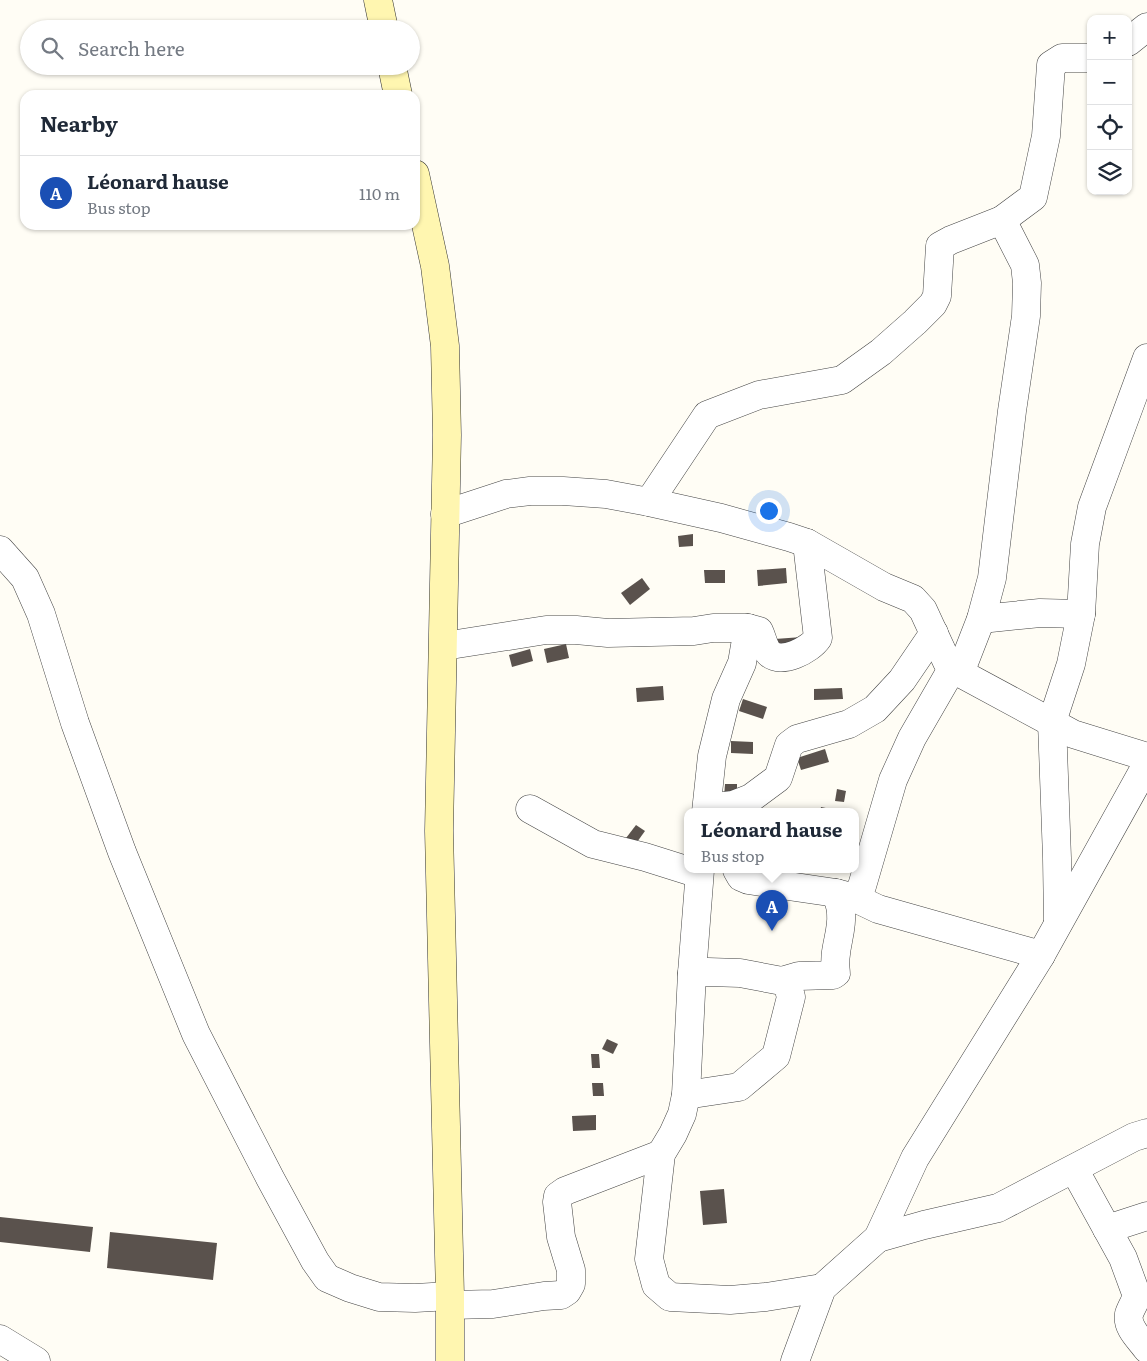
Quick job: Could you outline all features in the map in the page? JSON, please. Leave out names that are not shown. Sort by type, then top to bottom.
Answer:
[{"type":"street","points":[[378,0],[382,20]]},
{"type":"street","points":[[1132,39],[1147,27]]},
{"type":"street","points":[[650,502],[707,415],[760,395],[842,380],[881,352],[916,322],[933,304],[937,296],[940,246],[1002,220],[1033,197],[1046,136],[1050,65],[1062,58],[1087,58]]},
{"type":"street","points":[[394,75],[397,90]]},
{"type":"street","points":[[420,197],[435,266],[446,346],[446,514],[439,832],[450,1361]]},
{"type":"street","points":[[692,973],[740,974],[782,980],[799,976],[833,975],[836,973],[834,963],[835,952],[841,911],[846,896],[862,886],[893,780],[912,738],[956,670],[981,619],[992,578],[1012,411],[1026,316],[1027,283],[1025,266],[1002,220]]},
{"type":"street","points":[[1058,924],[1058,858],[1052,722],[1072,664],[1081,614],[1085,544],[1092,507],[1141,392],[1147,358]]},
{"type":"street","points":[[446,514],[506,494],[530,491],[606,494],[721,518],[807,543],[884,587],[913,599],[923,610],[947,662],[956,670],[1145,771],[1042,955],[915,1158],[878,1238],[822,1288],[795,1361]]},
{"type":"street","points":[[444,646],[546,630],[608,633],[748,628],[759,631],[768,653],[779,656],[801,654],[814,644],[818,638],[807,543]]},
{"type":"street","points":[[0,550],[25,578],[41,614],[78,732],[122,852],[196,1034],[270,1178],[315,1261],[327,1278],[379,1297],[493,1304],[544,1296],[561,1296],[572,1284],[571,1270],[561,1237],[558,1196],[565,1191],[661,1154]]},
{"type":"street","points":[[981,619],[1040,613],[1081,614]]},
{"type":"street","points":[[706,808],[712,756],[726,699],[742,663],[748,628]]},
{"type":"street","points":[[717,808],[733,805],[751,798],[778,778],[789,745],[797,739],[848,724],[875,709],[902,680],[934,633]]},
{"type":"street","points":[[530,809],[593,844],[684,868]]},
{"type":"street","points":[[699,873],[686,1095],[682,1114],[661,1154],[649,1259],[656,1285],[670,1297],[730,1300],[766,1297],[822,1288]]},
{"type":"street","points":[[739,873],[748,880],[846,896],[878,909],[1042,955]]},
{"type":"street","points":[[686,1095],[739,1087],[776,1056],[792,997],[788,986],[782,980]]},
{"type":"street","points":[[878,1238],[998,1208],[1147,1132]]},
{"type":"street","points":[[1074,1168],[1123,1258],[1137,1293],[1134,1306],[1129,1314],[1131,1327],[1147,1350]]},
{"type":"street","points":[[1107,1229],[1147,1216]]},
{"type":"street","points":[[0,1339],[36,1361]]},
{"type":"building","points":[[693,534],[693,546],[679,547],[678,536]]},
{"type":"building","points":[[786,568],[787,583],[758,586],[757,570]]},
{"type":"building","points":[[704,570],[725,570],[725,583],[705,583]]},
{"type":"building","points":[[642,578],[650,589],[630,605],[621,593]]},
{"type":"building","points":[[802,637],[776,654],[775,639]]},
{"type":"building","points":[[566,644],[569,658],[547,663],[544,649]]},
{"type":"building","points":[[530,649],[533,661],[512,667],[509,655]]},
{"type":"building","points":[[663,686],[664,700],[637,702],[636,688]]},
{"type":"building","points":[[842,688],[843,699],[814,700],[814,689]]},
{"type":"building","points":[[743,699],[767,707],[763,719],[739,711]]},
{"type":"building","points":[[731,741],[753,742],[753,754],[731,753]]},
{"type":"building","points":[[825,749],[829,762],[801,770],[797,758]]},
{"type":"building","points":[[725,784],[737,784],[737,797],[724,797]]},
{"type":"building","points":[[837,789],[846,791],[844,802],[835,801]]},
{"type":"building","points":[[636,825],[645,831],[632,849],[623,842]]},
{"type":"building","points":[[607,1039],[618,1044],[613,1054],[602,1049]]},
{"type":"building","points":[[591,1054],[599,1054],[600,1068],[592,1068]]},
{"type":"building","points":[[592,1083],[603,1083],[604,1096],[593,1096]]},
{"type":"building","points":[[596,1115],[596,1130],[573,1131],[572,1116]]},
{"type":"building","points":[[724,1189],[727,1223],[703,1225],[700,1191]]},
{"type":"building","points":[[0,1217],[93,1227],[90,1252],[0,1242]]},
{"type":"building","points":[[110,1232],[217,1243],[213,1280],[107,1268]]},
{"type":"place","name":"Léonard hause","points":[[772,931]]}]
